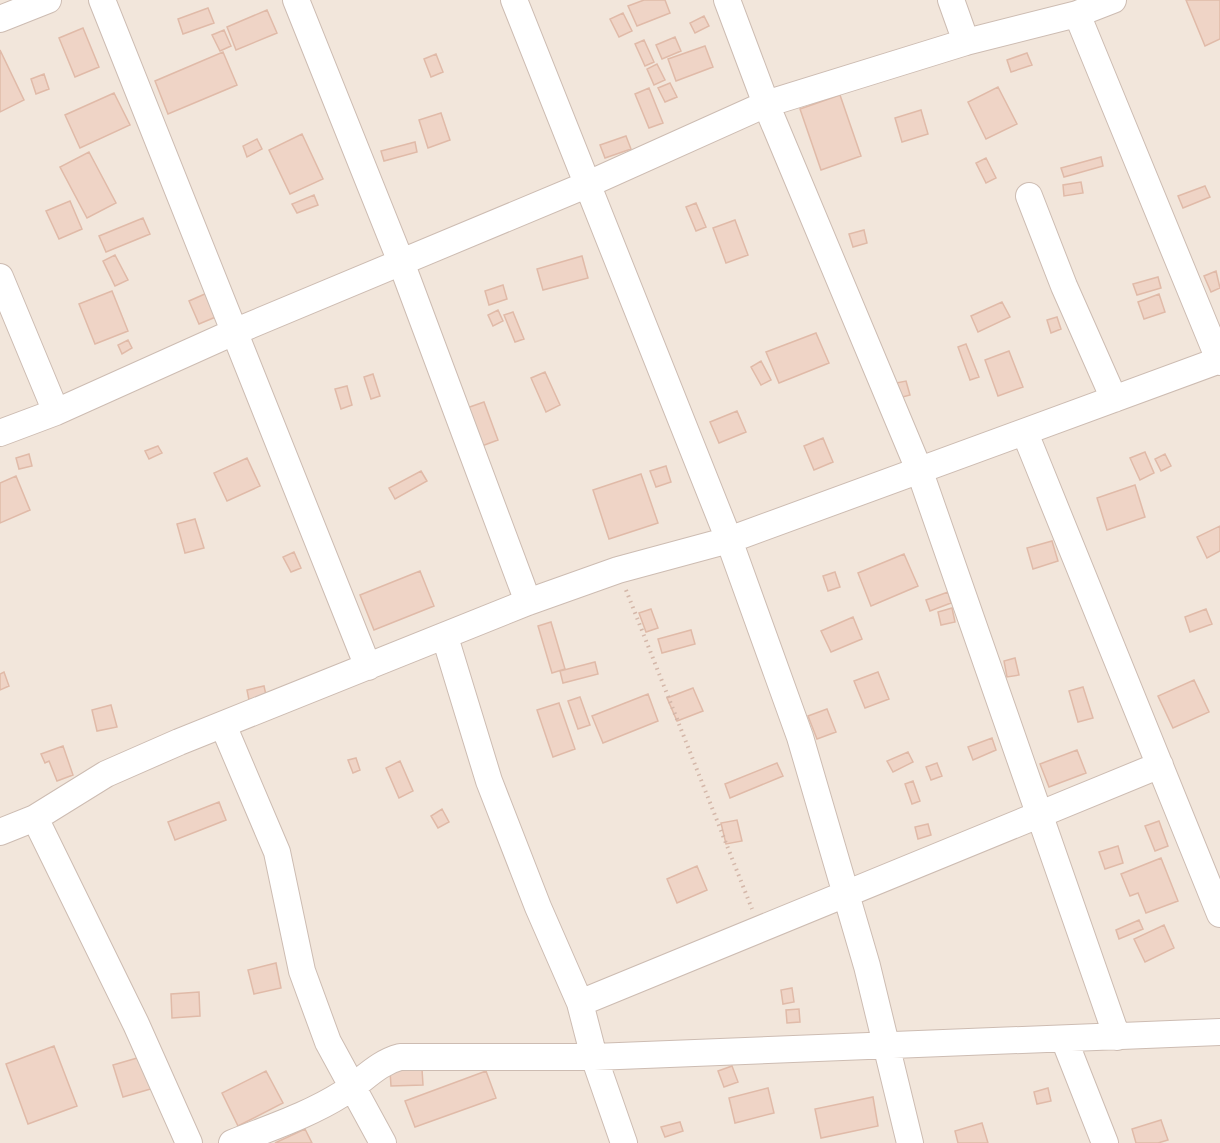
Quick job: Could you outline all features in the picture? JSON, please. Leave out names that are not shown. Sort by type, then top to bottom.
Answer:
[{"type":"street","points":[[0,18],[48,0]]},
{"type":"street","points":[[102,0],[368,667]]},
{"type":"street","points":[[296,0],[401,262],[528,602]]},
{"type":"street","points":[[514,0],[729,540],[800,736],[888,1046],[910,1143]]},
{"type":"street","points":[[727,0],[766,104],[920,472],[1117,1037]]},
{"type":"street","points":[[951,0],[966,42]]},
{"type":"street","points":[[0,433],[56,412],[234,332],[586,185],[766,104],[966,42],[1077,14],[1113,0]]},
{"type":"street","points":[[0,832],[35,818],[106,774],[528,602],[618,570],[729,540],[920,472],[1158,381],[1220,361],[1077,14]]},
{"type":"street","points":[[1029,196],[1064,286],[1114,399]]},
{"type":"street","points":[[0,277],[56,412]]},
{"type":"street","points":[[1025,433],[1160,765],[1213,873],[1220,914]]},
{"type":"street","points":[[445,637],[489,781],[538,906],[580,1003],[594,1057],[624,1143]]},
{"type":"street","points":[[223,725],[277,852],[302,971],[328,1042],[383,1143]]},
{"type":"street","points":[[580,1003],[846,893],[1039,817],[1160,765]]},
{"type":"street","points":[[35,818],[136,1024],[189,1143]]},
{"type":"street","points":[[232,1143],[294,1118],[351,1086],[385,1061],[400,1056],[594,1057],[1220,1032]]},
{"type":"street","points":[[1064,1040],[1105,1143]]},
{"type":"path","points":[[618,570],[760,930]]},
{"type":"shaded area","points":[[0,0],[1220,0],[1220,1143],[0,1143]]},
{"type":"building","points":[[644,0],[665,0],[670,13],[637,26],[628,6]]},
{"type":"building","points":[[1186,0],[1220,0],[1220,39],[1205,46]]},
{"type":"building","points":[[208,8],[214,23],[183,34],[178,19]]},
{"type":"building","points":[[267,10],[277,33],[236,50],[227,27]]},
{"type":"building","points":[[623,13],[632,31],[619,37],[610,19]]},
{"type":"building","points":[[704,16],[709,26],[695,33],[690,23]]},
{"type":"building","points":[[83,28],[99,67],[75,77],[59,38]]},
{"type":"building","points":[[224,30],[231,46],[220,51],[212,35]]},
{"type":"building","points":[[675,37],[681,51],[662,59],[656,45]]},
{"type":"building","points":[[644,40],[654,62],[645,66],[635,44]]},
{"type":"building","points":[[705,46],[713,67],[676,81],[668,59]]},
{"type":"building","points":[[0,50],[24,100],[0,112]]},
{"type":"building","points":[[223,52],[237,85],[168,114],[155,81]]},
{"type":"building","points":[[1027,53],[1032,65],[1011,72],[1007,60]]},
{"type":"building","points":[[436,54],[443,72],[431,77],[424,59]]},
{"type":"building","points":[[657,64],[665,80],[654,85],[647,69]]},
{"type":"building","points":[[44,74],[49,89],[36,94],[31,79]]},
{"type":"building","points":[[670,83],[677,97],[665,102],[658,88]]},
{"type":"building","points":[[998,87],[1017,124],[986,139],[968,102]]},
{"type":"building","points":[[649,88],[663,123],[649,128],[635,94]]},
{"type":"building","points":[[114,93],[130,125],[80,148],[65,115]]},
{"type":"building","points":[[840,95],[861,156],[821,170],[800,109]]},
{"type":"building","points":[[921,110],[928,134],[902,142],[895,118]]},
{"type":"building","points":[[441,113],[450,140],[428,148],[419,120]]},
{"type":"building","points":[[302,134],[323,179],[290,194],[269,150]]},
{"type":"building","points":[[626,136],[631,149],[605,158],[600,145]]},
{"type":"building","points":[[257,139],[262,149],[247,157],[243,146]]},
{"type":"building","points":[[415,142],[417,152],[384,161],[381,151]]},
{"type":"building","points":[[89,152],[116,203],[87,218],[60,167]]},
{"type":"building","points":[[1101,157],[1103,166],[1064,177],[1061,168]]},
{"type":"building","points":[[986,158],[996,178],[986,183],[976,163]]},
{"type":"building","points":[[1081,182],[1083,193],[1064,196],[1063,185]]},
{"type":"building","points":[[1205,186],[1210,197],[1183,208],[1178,196]]},
{"type":"building","points":[[314,195],[318,205],[297,213],[292,204]]},
{"type":"building","points":[[70,201],[82,229],[59,239],[46,211]]},
{"type":"building","points":[[696,203],[706,227],[696,231],[686,207]]},
{"type":"building","points":[[143,218],[150,234],[106,252],[99,236]]},
{"type":"building","points":[[735,220],[748,255],[726,263],[713,228]]},
{"type":"building","points":[[864,230],[867,243],[853,247],[849,234]]},
{"type":"building","points":[[115,255],[128,280],[115,286],[103,261]]},
{"type":"building","points":[[582,256],[588,278],[543,290],[537,269]]},
{"type":"building","points":[[1216,271],[1220,288],[1211,292],[1204,276]]},
{"type":"building","points":[[1158,277],[1161,288],[1137,295],[1133,284]]},
{"type":"building","points":[[503,285],[507,299],[489,305],[485,291]]},
{"type":"building","points":[[112,291],[128,331],[95,344],[79,304]]},
{"type":"building","points":[[207,293],[218,316],[199,324],[189,301]]},
{"type":"building","points":[[1159,294],[1165,312],[1144,319],[1138,302]]},
{"type":"building","points":[[1002,302],[1010,317],[978,332],[971,316]]},
{"type":"building","points":[[498,310],[503,321],[493,326],[488,315]]},
{"type":"building","points":[[513,312],[524,339],[515,342],[504,315]]},
{"type":"building","points":[[1057,317],[1061,329],[1051,333],[1047,320]]},
{"type":"building","points":[[816,333],[829,363],[779,383],[766,352]]},
{"type":"building","points":[[128,340],[132,348],[122,354],[118,345]]},
{"type":"building","points":[[966,344],[979,377],[970,380],[958,347]]},
{"type":"building","points":[[1009,351],[1023,387],[998,396],[985,360]]},
{"type":"building","points":[[761,361],[771,380],[761,385],[751,367]]},
{"type":"building","points":[[545,372],[560,405],[546,412],[531,378]]},
{"type":"building","points":[[373,374],[380,396],[371,399],[364,377]]},
{"type":"building","points":[[906,381],[910,395],[895,399],[891,384]]},
{"type":"building","points":[[347,386],[352,405],[341,409],[335,389]]},
{"type":"building","points":[[484,402],[498,440],[479,447],[464,409]]},
{"type":"building","points":[[737,411],[746,432],[719,443],[710,422]]},
{"type":"building","points":[[823,438],[833,462],[814,470],[804,446]]},
{"type":"building","points":[[158,446],[162,453],[149,459],[145,451]]},
{"type":"building","points":[[1145,452],[1154,473],[1140,480],[1130,458]]},
{"type":"building","points":[[29,454],[32,466],[19,469],[16,458]]},
{"type":"building","points":[[1165,454],[1171,466],[1161,471],[1155,459]]},
{"type":"building","points":[[247,458],[260,486],[227,501],[214,473]]},
{"type":"building","points":[[666,466],[671,482],[656,487],[650,471]]},
{"type":"building","points":[[421,471],[427,481],[395,499],[389,488]]},
{"type":"building","points":[[641,474],[658,523],[609,539],[593,490]]},
{"type":"building","points":[[16,476],[30,510],[0,523],[0,483]]},
{"type":"building","points":[[1135,485],[1145,517],[1107,530],[1097,498]]},
{"type":"building","points":[[195,519],[204,548],[185,553],[177,524]]},
{"type":"building","points":[[1220,526],[1220,551],[1207,558],[1197,537]]},
{"type":"building","points":[[1052,541],[1058,561],[1033,569],[1027,548]]},
{"type":"building","points":[[294,552],[301,568],[291,572],[283,557]]},
{"type":"building","points":[[904,554],[918,586],[871,606],[858,573]]},
{"type":"building","points":[[420,571],[434,606],[374,630],[360,595]]},
{"type":"building","points":[[835,572],[840,587],[828,591],[823,576]]},
{"type":"building","points":[[948,592],[951,603],[930,611],[926,600]]},
{"type":"building","points":[[952,608],[955,622],[941,625],[938,612]]},
{"type":"building","points":[[651,609],[658,628],[646,632],[639,613]]},
{"type":"building","points":[[1206,609],[1212,624],[1190,632],[1185,617]]},
{"type":"building","points":[[853,617],[862,639],[831,652],[821,631]]},
{"type":"building","points":[[551,622],[565,669],[552,673],[538,626]]},
{"type":"building","points":[[691,630],[695,644],[662,653],[658,639]]},
{"type":"building","points":[[1015,658],[1019,675],[1007,677],[1004,661]]},
{"type":"building","points":[[595,662],[598,674],[563,683],[560,671]]},
{"type":"building","points":[[4,672],[9,686],[0,690],[0,674]]},
{"type":"building","points":[[878,672],[889,699],[865,708],[854,681]]},
{"type":"building","points":[[1194,680],[1209,712],[1173,728],[1158,696]]},
{"type":"building","points":[[264,686],[266,695],[249,700],[247,690]]},
{"type":"building","points":[[1083,687],[1093,718],[1078,722],[1069,691]]},
{"type":"building","points":[[693,688],[703,711],[677,721],[667,698]]},
{"type":"building","points":[[648,694],[658,721],[603,743],[592,716]]},
{"type":"building","points":[[580,697],[590,725],[578,729],[568,701]]},
{"type":"building","points":[[559,703],[575,749],[553,757],[537,710]]},
{"type":"building","points":[[111,705],[117,727],[97,731],[92,710]]},
{"type":"building","points":[[827,709],[836,732],[817,739],[808,716]]},
{"type":"building","points":[[992,738],[996,750],[973,760],[968,747]]},
{"type":"building","points":[[63,746],[73,775],[57,781],[49,761],[45,763],[41,754]]},
{"type":"building","points":[[1077,750],[1086,773],[1049,787],[1040,764]]},
{"type":"building","points":[[908,752],[913,762],[893,772],[887,761]]},
{"type":"building","points":[[356,758],[360,770],[353,773],[348,760]]},
{"type":"building","points":[[400,761],[413,791],[399,798],[386,768]]},
{"type":"building","points":[[777,763],[783,776],[730,798],[725,784]]},
{"type":"building","points":[[937,763],[942,776],[931,780],[926,767]]},
{"type":"building","points":[[913,781],[920,801],[912,804],[905,784]]},
{"type":"building","points":[[219,802],[226,820],[175,840],[168,822]]},
{"type":"building","points":[[442,809],[449,822],[438,828],[431,816]]},
{"type":"building","points":[[737,820],[742,841],[726,844],[721,823]]},
{"type":"building","points":[[1159,821],[1168,846],[1155,851],[1145,826]]},
{"type":"building","points":[[928,824],[931,835],[918,839],[915,827]]},
{"type":"building","points":[[1118,846],[1123,863],[1105,869],[1099,852]]},
{"type":"building","points":[[1161,858],[1178,901],[1146,913],[1138,893],[1130,896],[1121,874]]},
{"type":"building","points":[[697,866],[707,890],[677,903],[667,879]]},
{"type":"building","points":[[1139,920],[1143,929],[1119,939],[1116,930]]},
{"type":"building","points":[[1164,925],[1174,948],[1145,962],[1134,939]]},
{"type":"building","points":[[276,963],[281,988],[254,994],[248,970]]},
{"type":"building","points":[[792,988],[794,1002],[783,1004],[781,990]]},
{"type":"building","points":[[199,992],[200,1016],[172,1018],[171,994]]},
{"type":"building","points":[[799,1009],[800,1022],[787,1023],[786,1010]]},
{"type":"building","points":[[54,1046],[77,1106],[28,1124],[6,1064]]},
{"type":"building","points":[[144,1056],[154,1088],[123,1097],[113,1065]]},
{"type":"building","points":[[732,1066],[738,1082],[724,1087],[718,1071]]},
{"type":"building","points":[[422,1069],[423,1085],[391,1086],[390,1071]]},
{"type":"building","points":[[266,1071],[283,1103],[238,1126],[222,1093]]},
{"type":"building","points":[[486,1071],[496,1098],[415,1127],[405,1101]]},
{"type":"building","points":[[768,1088],[774,1113],[735,1123],[729,1098]]},
{"type":"building","points":[[1048,1088],[1051,1101],[1037,1104],[1034,1092]]},
{"type":"building","points":[[873,1097],[878,1126],[821,1138],[815,1109]]},
{"type":"building","points":[[1161,1120],[1168,1140],[1158,1143],[1136,1143],[1132,1129]]},
{"type":"building","points":[[680,1122],[683,1131],[665,1137],[661,1127]]},
{"type":"building","points":[[982,1123],[988,1143],[958,1143],[955,1131]]},
{"type":"building","points":[[305,1129],[312,1143],[275,1143]]}]
